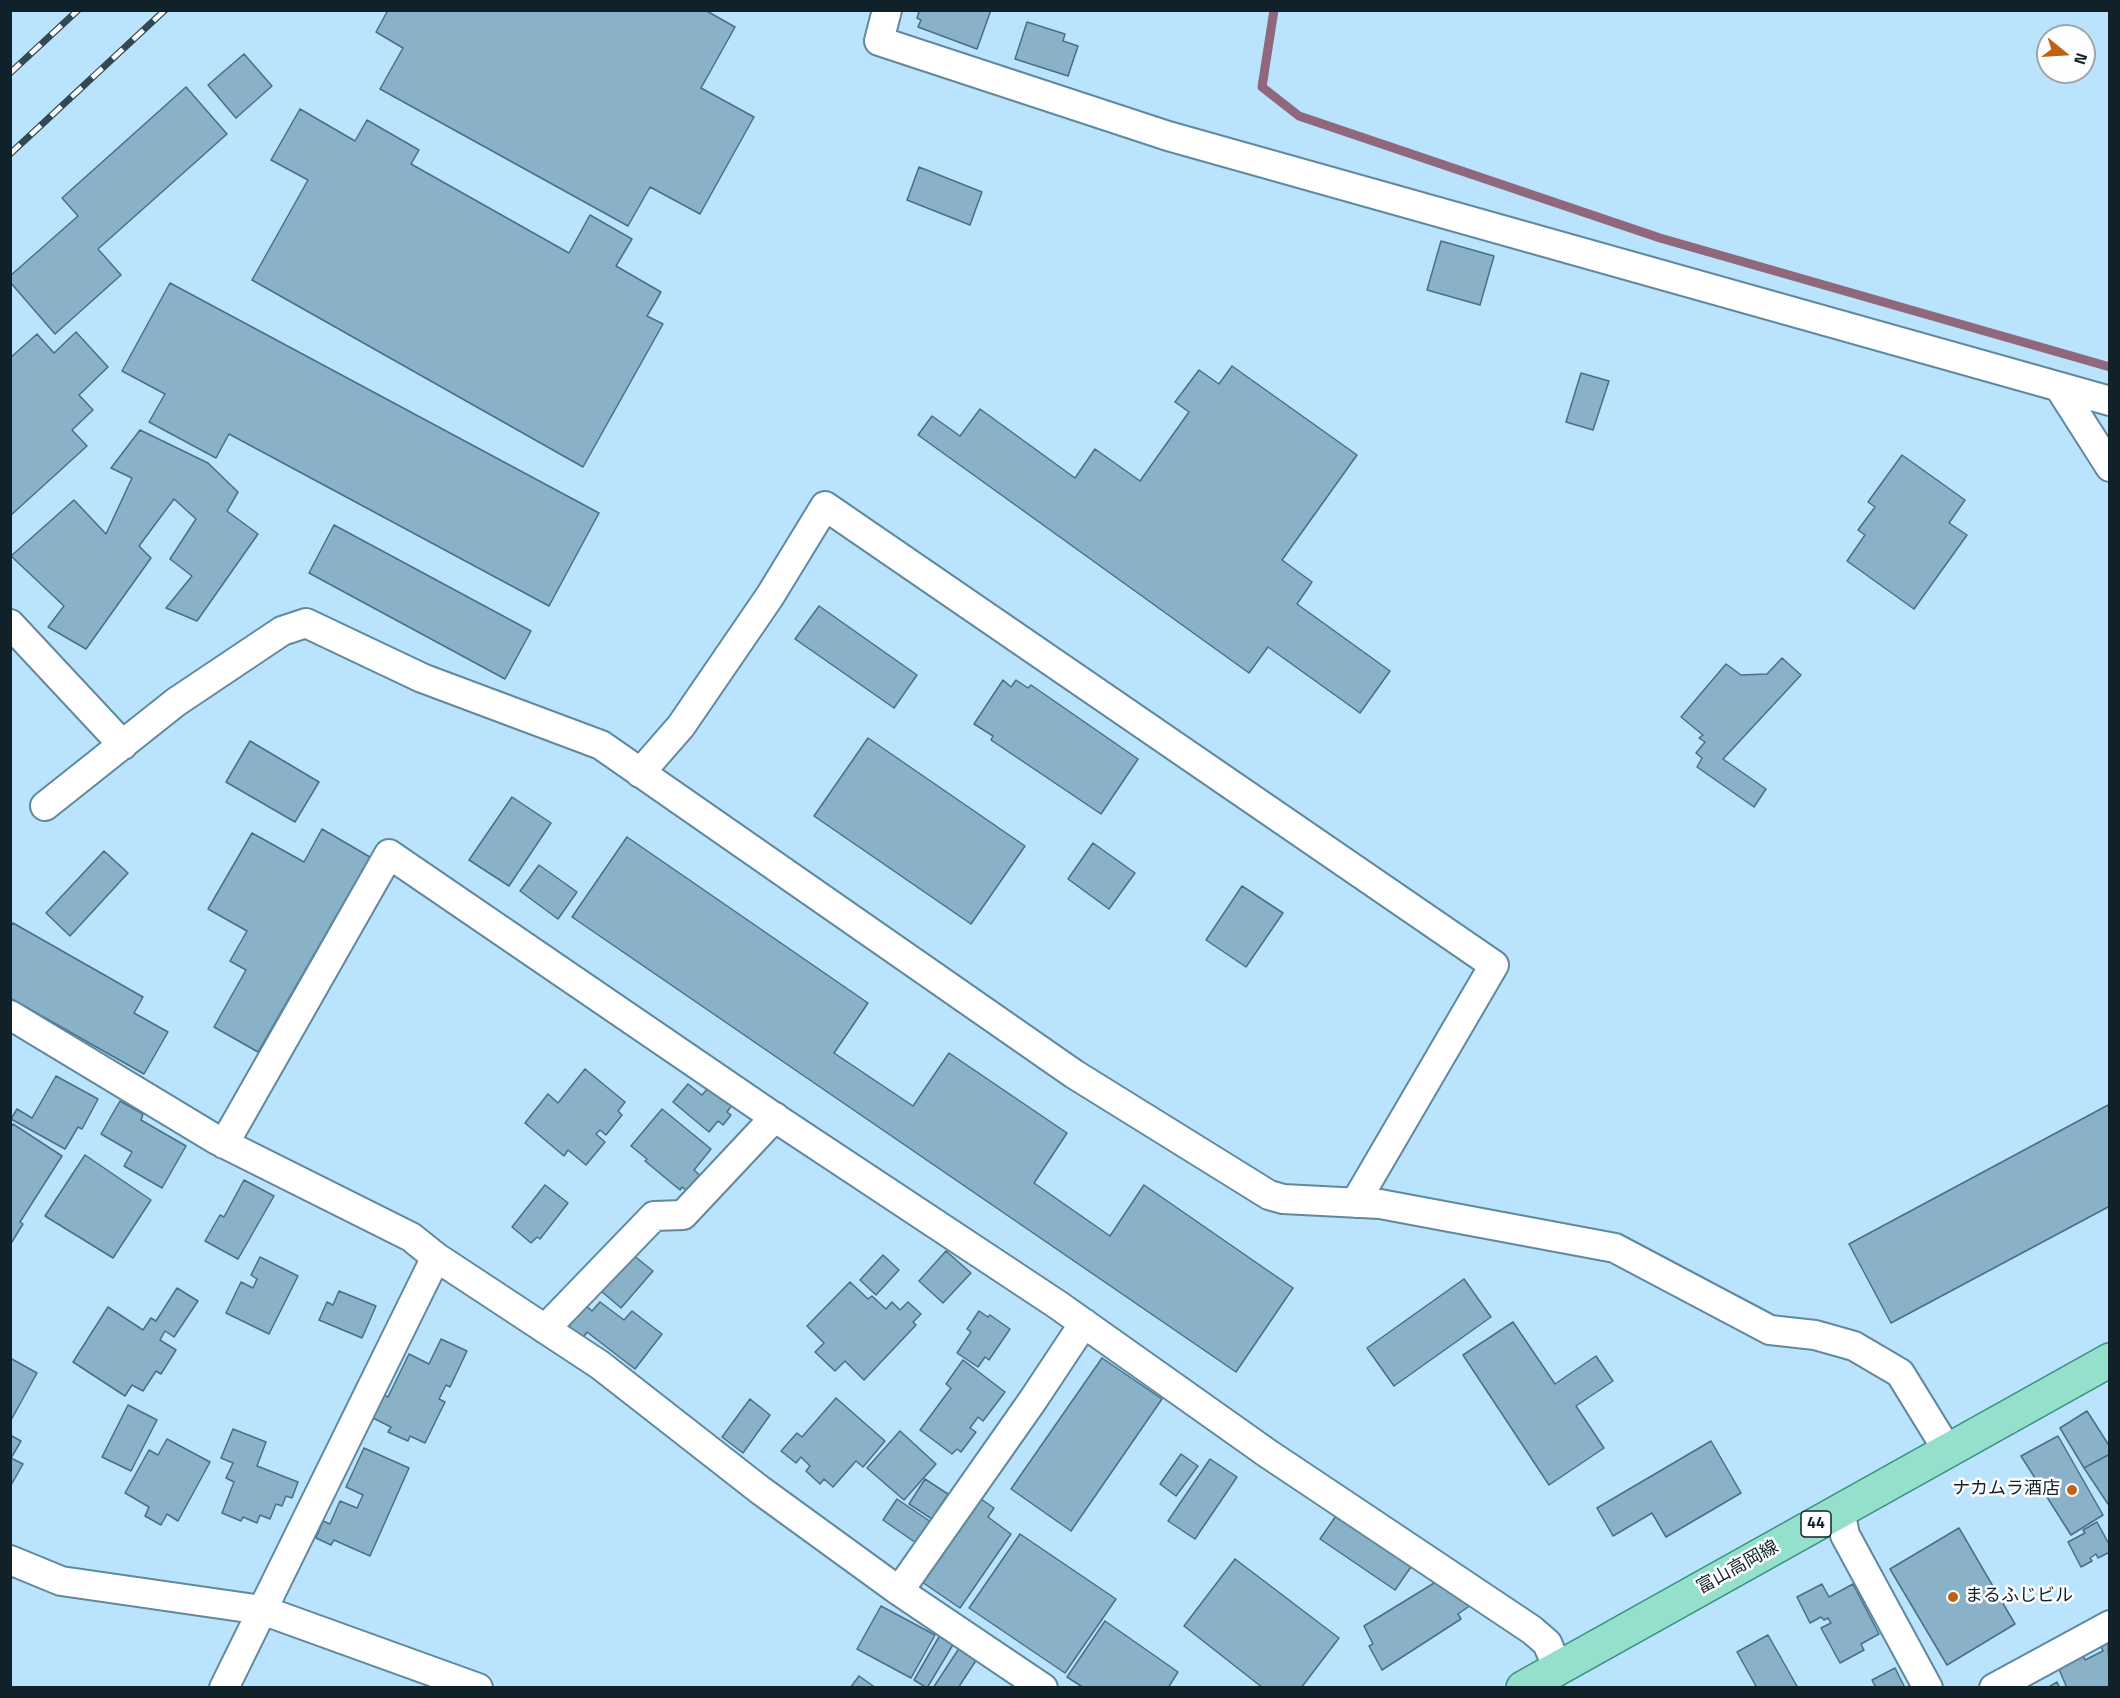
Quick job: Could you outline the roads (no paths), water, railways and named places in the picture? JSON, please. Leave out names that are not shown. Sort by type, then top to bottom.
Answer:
[{"type":"main road","name":"富山高岡線","points":[[1523,1688],[2109,1360]]},
{"type":"street","points":[[887,10],[879,41],[1168,136],[2109,401]]},
{"type":"street","points":[[2060,387],[2109,467]]},
{"type":"street","points":[[639,773],[681,726],[770,596],[825,506],[1494,965],[1355,1203]]},
{"type":"street","points":[[45,806],[176,702],[282,631],[306,623],[422,678],[601,745],[1074,1074],[1269,1195],[1283,1199],[1380,1204],[1615,1248],[1770,1330],[1815,1335],[1854,1346],[1900,1373],[1948,1450]]},
{"type":"street","points":[[10,624],[123,745]]},
{"type":"street","points":[[224,1144],[388,854],[775,1117],[1084,1323],[1267,1453],[1532,1630],[1547,1643],[1558,1668]]},
{"type":"street","points":[[10,1015],[224,1144],[411,1237],[436,1257],[600,1365],[760,1490],[899,1591],[1043,1688]]},
{"type":"street","points":[[545,1329],[654,1216],[683,1215],[775,1117]]},
{"type":"street","points":[[224,1688],[436,1257]]},
{"type":"street","points":[[899,1591],[1084,1323]]},
{"type":"street","points":[[1840,1510],[1845,1535],[1928,1688]]},
{"type":"street","points":[[10,1560],[61,1581],[262,1610],[478,1688]]},
{"type":"street","points":[[1994,1688],[2109,1625]]},
{"type":"waterway","points":[[1274,10],[1262,87],[1299,116],[1660,238],[2110,367]]},
{"type":"railway","points":[[10,73],[78,10]]},
{"type":"railway","points":[[10,154],[165,10]]},
{"type":"place","name":"ナカムラ酒店","points":[[2072,1490]]},
{"type":"place","name":"まるふじビル","points":[[1953,1597]]}]
